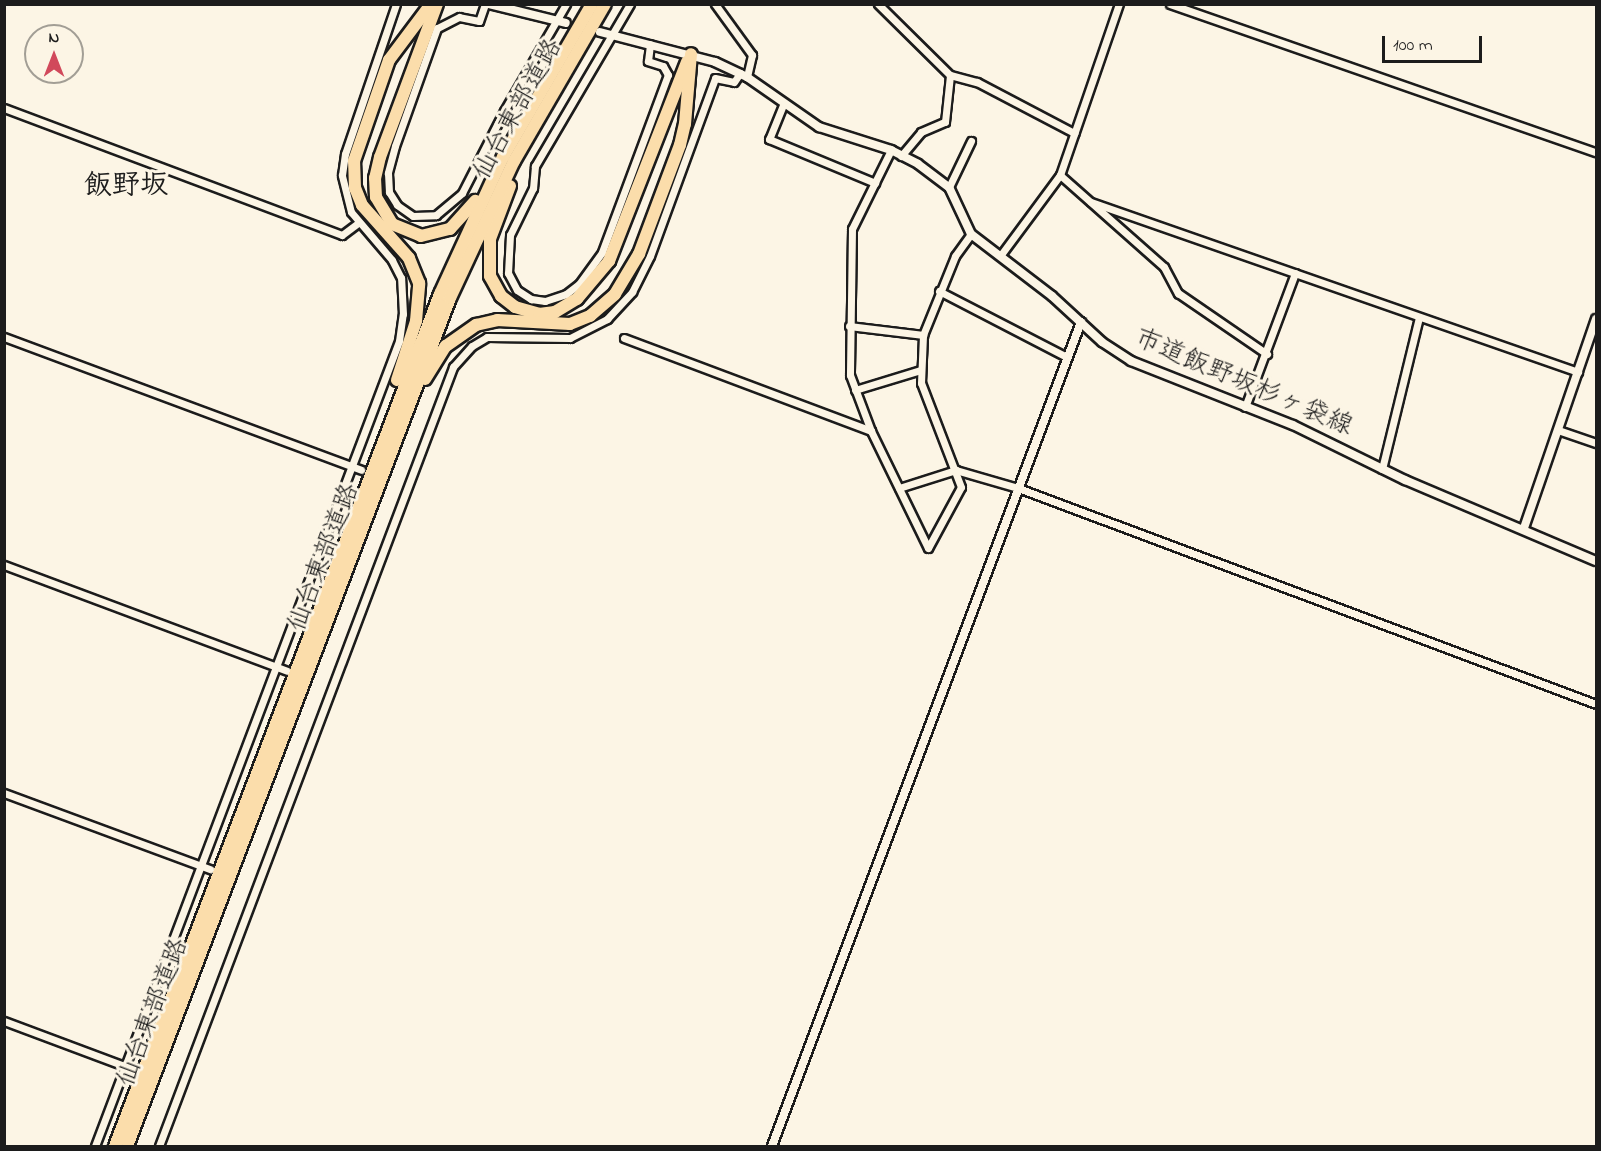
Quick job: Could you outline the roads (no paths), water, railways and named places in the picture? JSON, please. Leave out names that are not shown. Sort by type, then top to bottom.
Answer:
[{"type":"highway","points":[[362,509],[413,333],[420,292],[410,258],[359,198],[354,161],[389,60],[431,4]]},
{"type":"highway","points":[[437,4],[375,178],[379,207],[402,230],[432,235],[460,222],[472,206],[525,106],[557,60]]},
{"type":"highway","name":"仙台東部道路","points":[[127,1146],[458,251],[557,60],[591,4]]},
{"type":"highway","name":"仙台東部道路","points":[[115,1146],[362,509],[469,255],[514,161],[573,55],[605,4]]},
{"type":"highway","points":[[362,509],[430,369],[456,336],[487,321],[560,325],[580,321],[598,311],[622,284],[639,254],[683,134],[691,54]]},
{"type":"highway","points":[[573,55],[501,208],[489,249],[488,267],[497,290],[515,307],[531,313],[547,314],[570,304],[609,261],[691,54]]},
{"type":"street","points":[[95,1146],[206,868],[399,340],[403,314],[399,272],[358,223],[343,193],[343,159],[396,4]]},
{"type":"street","points":[[566,4],[555,21],[462,192],[436,215],[413,216],[397,205],[389,192],[388,173],[395,146],[437,28],[459,17],[479,21],[487,4],[555,21],[566,23]]},
{"type":"street","points":[[630,4],[609,34],[535,166],[533,188],[508,244],[511,282],[531,299],[545,301],[566,294],[579,284],[602,252],[668,75],[663,66],[648,61],[650,44]]},
{"type":"street","points":[[159,1146],[448,375],[465,352],[487,337],[570,338],[597,327],[632,292],[650,256],[715,78],[734,82],[744,75],[752,55],[715,4]]},
{"type":"street","points":[[878,4],[950,75],[977,82],[1074,133]]},
{"type":"street","points":[[1000,256],[1060,175],[1119,4]]},
{"type":"street","points":[[1170,4],[1596,152]]},
{"type":"street","points":[[600,32],[691,54],[744,75],[783,105],[833,133],[891,150],[949,187],[971,141]]},
{"type":"street","points":[[901,156],[921,132],[945,122],[950,75]]},
{"type":"street","points":[[783,105],[769,139],[875,183]]},
{"type":"street","points":[[4,108],[342,235],[358,223]]},
{"type":"street","points":[[891,150],[852,229],[850,375],[871,431],[928,548],[961,488],[921,383],[923,335],[955,256],[971,234]]},
{"type":"street","points":[[1060,175],[1164,267],[1178,293],[1267,354]]},
{"type":"street","name":"市道飯野坂杉ヶ袋線","points":[[949,187],[971,234],[1081,322],[1102,342],[1131,361],[1245,407],[1596,561]]},
{"type":"street","points":[[1091,202],[1578,372]]},
{"type":"street","points":[[1245,407],[1267,354],[1295,273]]},
{"type":"street","points":[[939,291],[1067,357]]},
{"type":"street","points":[[1382,469],[1419,317]]},
{"type":"street","points":[[1524,528],[1596,319]]},
{"type":"street","points":[[772,1146],[1081,322]]},
{"type":"street","points":[[849,326],[923,335]]},
{"type":"street","points":[[4,337],[360,470]]},
{"type":"street","points":[[624,339],[871,431]]},
{"type":"street","points":[[855,390],[921,370]]},
{"type":"street","points":[[1558,430],[1596,443]]},
{"type":"street","points":[[899,488],[956,470],[1018,488],[1596,704]]},
{"type":"street","points":[[4,565],[287,671]]},
{"type":"street","points":[[4,793],[206,868]]},
{"type":"street","points":[[4,1021],[135,1070]]},
{"type":"district","name":"飯野坂","points":[[126,187]]}]
